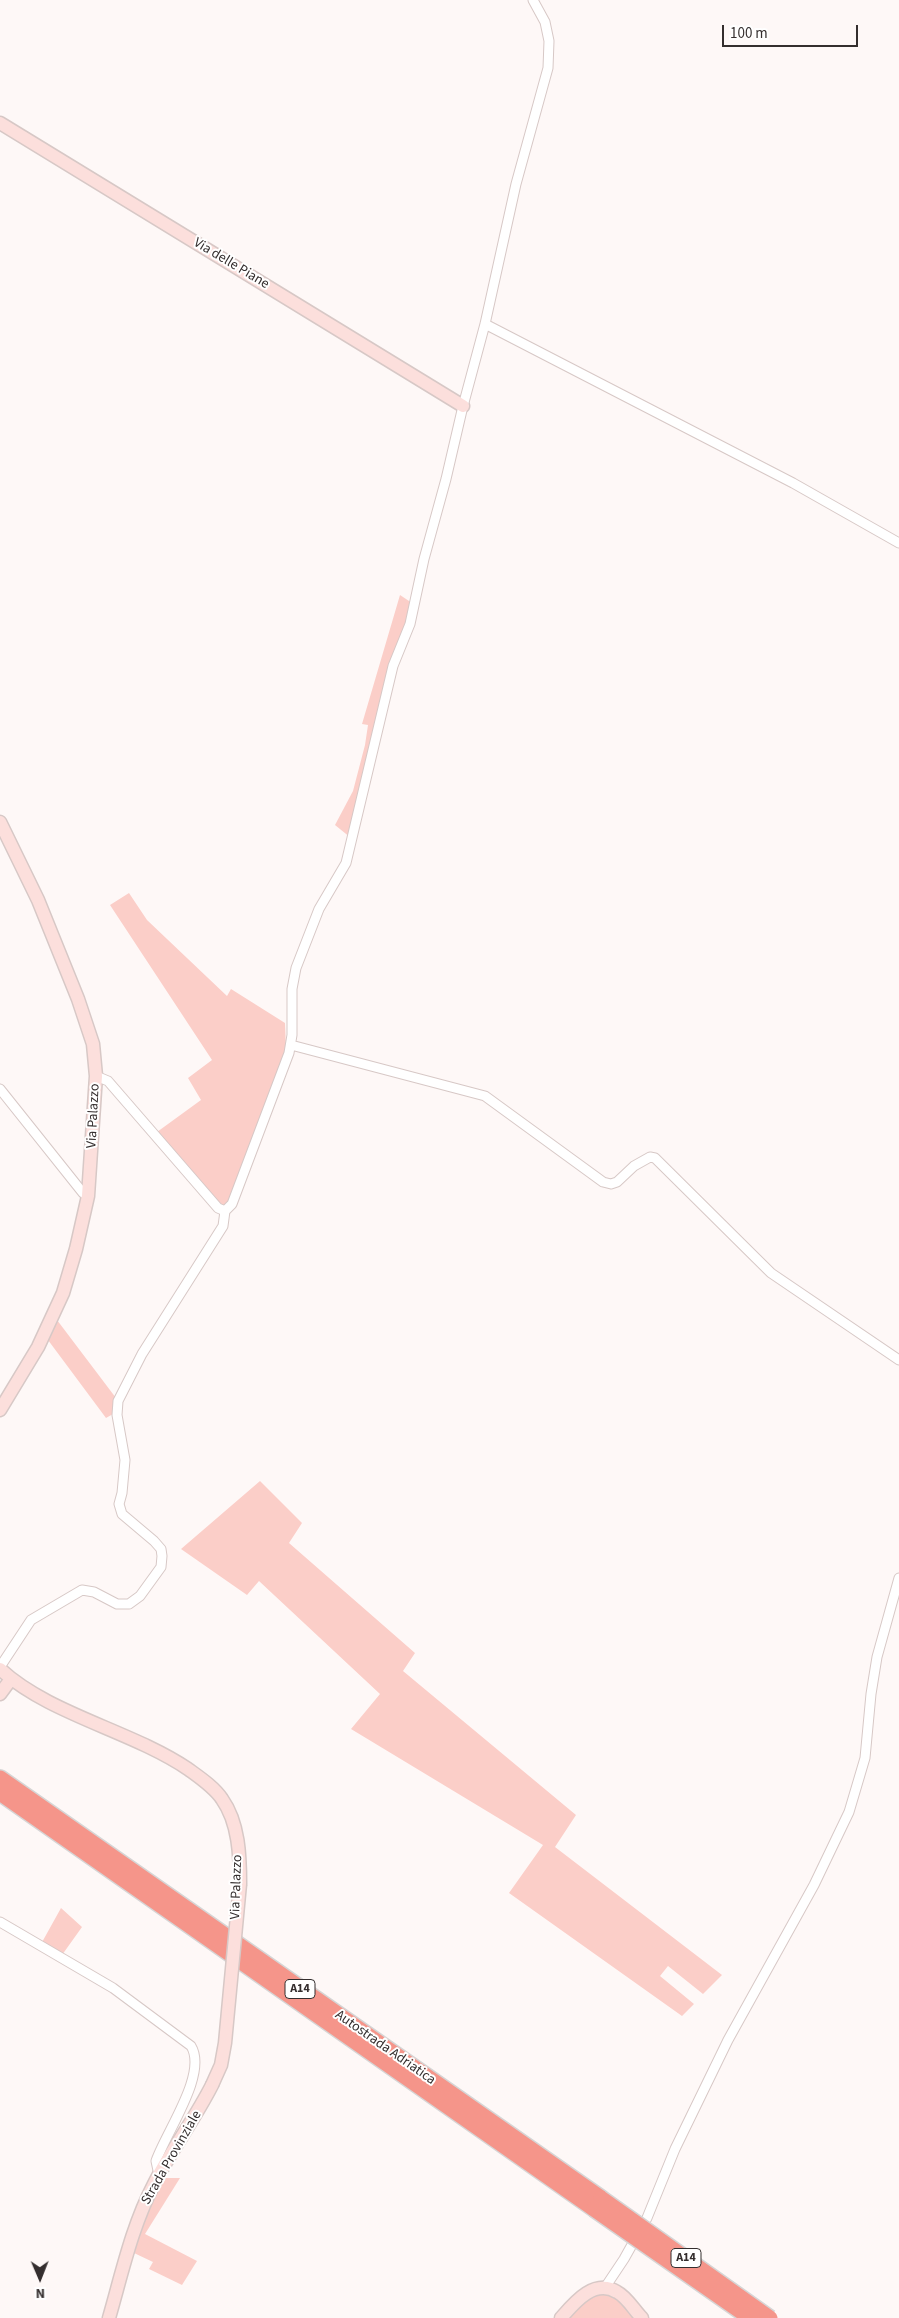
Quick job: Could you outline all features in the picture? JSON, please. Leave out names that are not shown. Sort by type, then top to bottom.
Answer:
[{"type":"highway","name":"Autostrada Adriatica","points":[[0,1778],[597,2204],[750,2318]]},
{"type":"highway","name":"Autostrada Adriatica","points":[[0,1793],[597,2204],[770,2318]]},
{"type":"street","points":[[0,1668],[31,1620],[82,1590],[94,1592],[117,1604],[129,1604],[140,1596],[160,1567],[161,1549],[122,1514],[118,1504],[122,1493],[124,1460],[117,1416],[118,1401],[142,1354],[224,1226],[224,1211],[232,1204],[289,1053],[291,1045],[292,989],[296,968],[319,908],[346,863],[394,666],[410,624],[424,559],[485,324],[516,184],[548,68],[548,42],[545,22],[533,0]]},
{"type":"street","name":"Via delle Piane","points":[[0,123],[463,406]]},
{"type":"street","points":[[485,324],[793,483],[899,543]]},
{"type":"street","name":"Via Palazzo","points":[[0,822],[38,900],[78,999],[93,1044],[96,1076],[88,1196],[76,1249],[63,1294],[38,1347],[0,1410]]},
{"type":"street","points":[[291,1045],[485,1096],[603,1182],[611,1184],[617,1182],[634,1166],[650,1157],[655,1158],[771,1273],[899,1360]]},
{"type":"street","points":[[96,1076],[108,1081],[218,1208],[224,1211]]},
{"type":"street","points":[[0,1089],[83,1193],[88,1196]]},
{"type":"street","points":[[604,2288],[624,2259],[647,2218],[675,2149],[728,2040],[814,1885],[849,1812],[865,1758],[871,1694],[877,1657],[899,1578]]},
{"type":"street","name":"Via Palazzo","points":[[0,1668],[11,1679],[52,1702],[172,1758],[199,1777],[222,1798],[230,1813],[238,1845],[240,1884],[225,2042],[221,2065],[212,2085]]},
{"type":"street","points":[[0,1694],[11,1679]]},
{"type":"street","points":[[0,1922],[113,1988],[191,2046],[196,2054],[194,2076],[156,2161],[159,2175]]},
{"type":"street","name":"Strada Provinziale","points":[[109,2318],[134,2230],[159,2175],[198,2112],[212,2085]]},
{"type":"street","points":[[561,2318],[587,2292],[604,2288],[616,2291],[642,2318]]},
{"type":"shaded area","points":[[400,595],[412,603],[351,838],[335,825],[353,791],[365,745],[368,725],[362,724]]},
{"type":"shaded area","points":[[129,893],[147,920],[227,996],[231,989],[285,1023],[286,1049],[228,1204],[221,1207],[157,1132],[201,1100],[188,1078],[212,1060],[110,905]]},
{"type":"shaded area","points":[[57,1320],[116,1398],[113,1414],[106,1418],[48,1340]]},
{"type":"shaded area","points":[[260,1481],[302,1523],[289,1543],[415,1653],[403,1671],[576,1815],[555,1847],[722,1975],[703,1994],[668,1966],[660,1976],[694,2004],[682,2016],[509,1893],[543,1845],[351,1729],[380,1694],[259,1581],[247,1595],[181,1549]]},
{"type":"shaded area","points":[[61,1908],[82,1927],[62,1955],[41,1944]]},
{"type":"shaded area","points":[[162,2178],[180,2178],[145,2234],[197,2261],[182,2285],[149,2269],[153,2262],[134,2253],[136,2248],[134,2246]]},
{"type":"shaded area","points":[[593,2294],[615,2295],[637,2318],[566,2318]]}]
